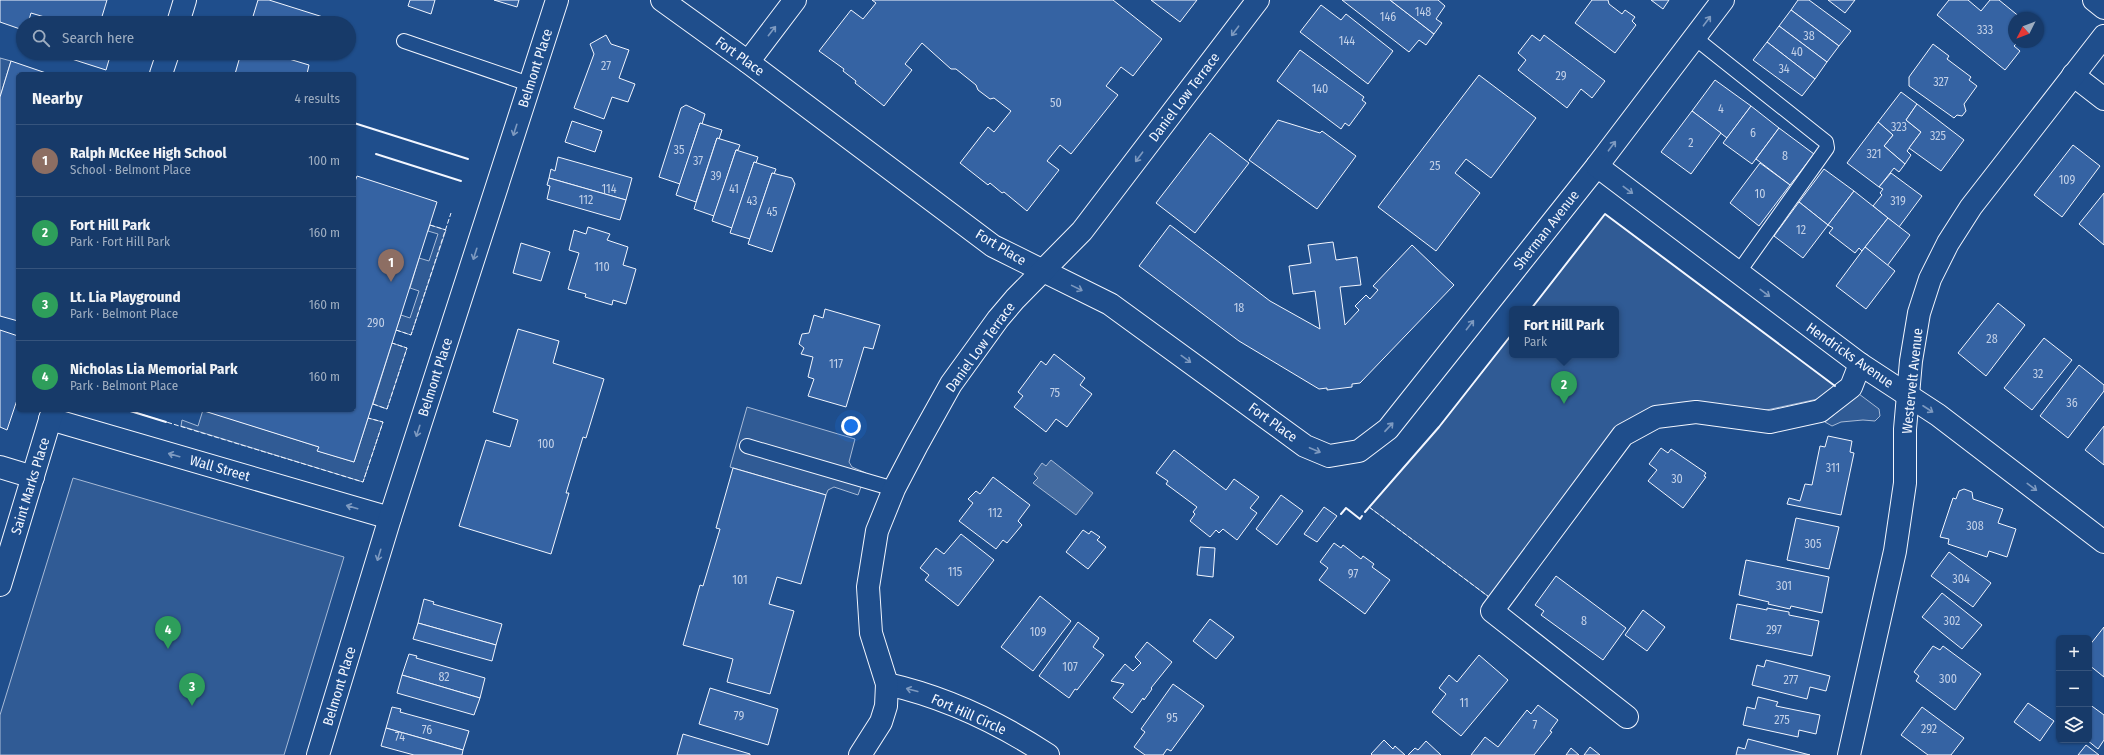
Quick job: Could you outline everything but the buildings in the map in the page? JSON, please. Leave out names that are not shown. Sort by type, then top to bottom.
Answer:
[{"type":"street","points":[[180,16],[185,0]]},
{"type":"street","name":"Belmont Place","points":[[318,755],[390,518],[557,0]]},
{"type":"street","name":"Fort Place","points":[[662,0],[748,62],[993,246],[1110,304],[1305,446],[1329,456],[1359,451]]},
{"type":"street","points":[[748,62],[795,0]]},
{"type":"street","name":"Daniel Low Terrace","points":[[860,755],[881,722],[886,706],[886,684],[871,633],[868,587],[877,531],[894,489],[917,445],[951,384],[1014,299],[1082,231],[1258,0]]},
{"type":"street","name":"Sherman Avenue","points":[[1359,451],[1388,429],[1597,166],[1723,0]]},
{"type":"street","points":[[2094,0],[2104,8]]},
{"type":"street","name":"Westervelt Avenue","points":[[1849,755],[1895,551],[1905,483],[1905,429],[1909,397],[1910,361],[1919,313],[1938,262],[1958,226],[1983,191],[2104,36]]},
{"type":"street","points":[[162,72],[166,60]]},
{"type":"street","points":[[2073,76],[2104,99]]},
{"type":"street","name":"Hendricks Avenue","points":[[1597,166],[1860,364],[1938,415],[2104,542]]},
{"type":"street","points":[[1627,717],[1492,611],[1623,435],[1656,417],[1696,412],[1770,422],[1820,411],[1851,387],[1860,364]]},
{"type":"street","name":"Wall Street","points":[[52,415],[390,518]]},
{"type":"street","name":"Saint Marks Place","points":[[0,585],[52,415]]},
{"type":"street","points":[[0,466],[33,477]]},
{"type":"street","name":"Fort Hill Circle","points":[[886,684],[915,690],[964,708],[1023,739],[1048,755]]},
{"type":"lane","points":[[1695,38],[1826,142],[1827,148],[1738,273]]},
{"type":"lane","points":[[404,41],[529,84]]},
{"type":"lane","points":[[747,446],[894,489]]},
{"type":"shaded area","points":[[0,58],[11,61],[0,97]]},
{"type":"shaded area","points":[[1605,214],[1835,386],[1818,399],[1762,411],[1690,402],[1651,407],[1620,428],[1489,597],[1369,507],[1439,427],[1509,338],[1509,358],[1619,358],[1619,306],[1533,306]]},
{"type":"shaded area","points":[[430,225],[446,230],[411,335],[396,330],[401,315],[410,318],[419,291],[410,288],[419,258],[429,261],[438,234],[428,231]]},
{"type":"shaded area","points":[[392,343],[407,348],[387,409],[373,404]]},
{"type":"shaded area","points":[[1859,394],[1879,409],[1880,416],[1875,421],[1863,420],[1841,422],[1832,426],[1825,422]]},
{"type":"shaded area","points":[[747,407],[855,439],[849,462],[852,467],[866,473],[858,495],[834,487],[828,490],[826,495],[730,467]]},
{"type":"shaded area","points":[[202,412],[209,412],[319,447],[318,451],[354,462],[368,418],[383,422],[363,482],[181,426],[182,420],[198,426]]},
{"type":"shaded area","points":[[1051,460],[1093,493],[1076,515],[1033,483],[1038,478],[1034,474],[1042,463],[1046,466]]},
{"type":"shaded area","points":[[73,478],[344,557],[284,755],[0,755],[0,715]]},
{"type":"fence","points":[[396,330],[411,335],[451,213]]},
{"type":"fence","points":[[430,225],[446,230]]},
{"type":"fence","points":[[373,404],[387,409],[407,348],[392,343]]},
{"type":"fence","points":[[134,412],[363,482],[383,422],[368,418]]},
{"type":"fence","points":[[1369,507],[1489,597]]},
{"type":"wall","points":[[356,124],[468,159]]},
{"type":"wall","points":[[376,154],[461,181]]},
{"type":"wall","points":[[1533,306],[1605,214],[1835,386]]},
{"type":"wall","points":[[1365,512],[1439,427],[1509,338]]},
{"type":"wall","points":[[134,412],[166,422]]},
{"type":"wall","points":[[1341,514],[1346,508],[1360,519],[1362,516]]},
{"type":"place","name":"Ralph McKee High School","points":[[391,282]]},
{"type":"place","name":"Fort Hill Park","points":[[1564,404]]},
{"type":"place","name":"Nicholas Lia Memorial Park","points":[[168,649]]},
{"type":"place","name":"Lt. Lia Playground","points":[[192,706]]}]
